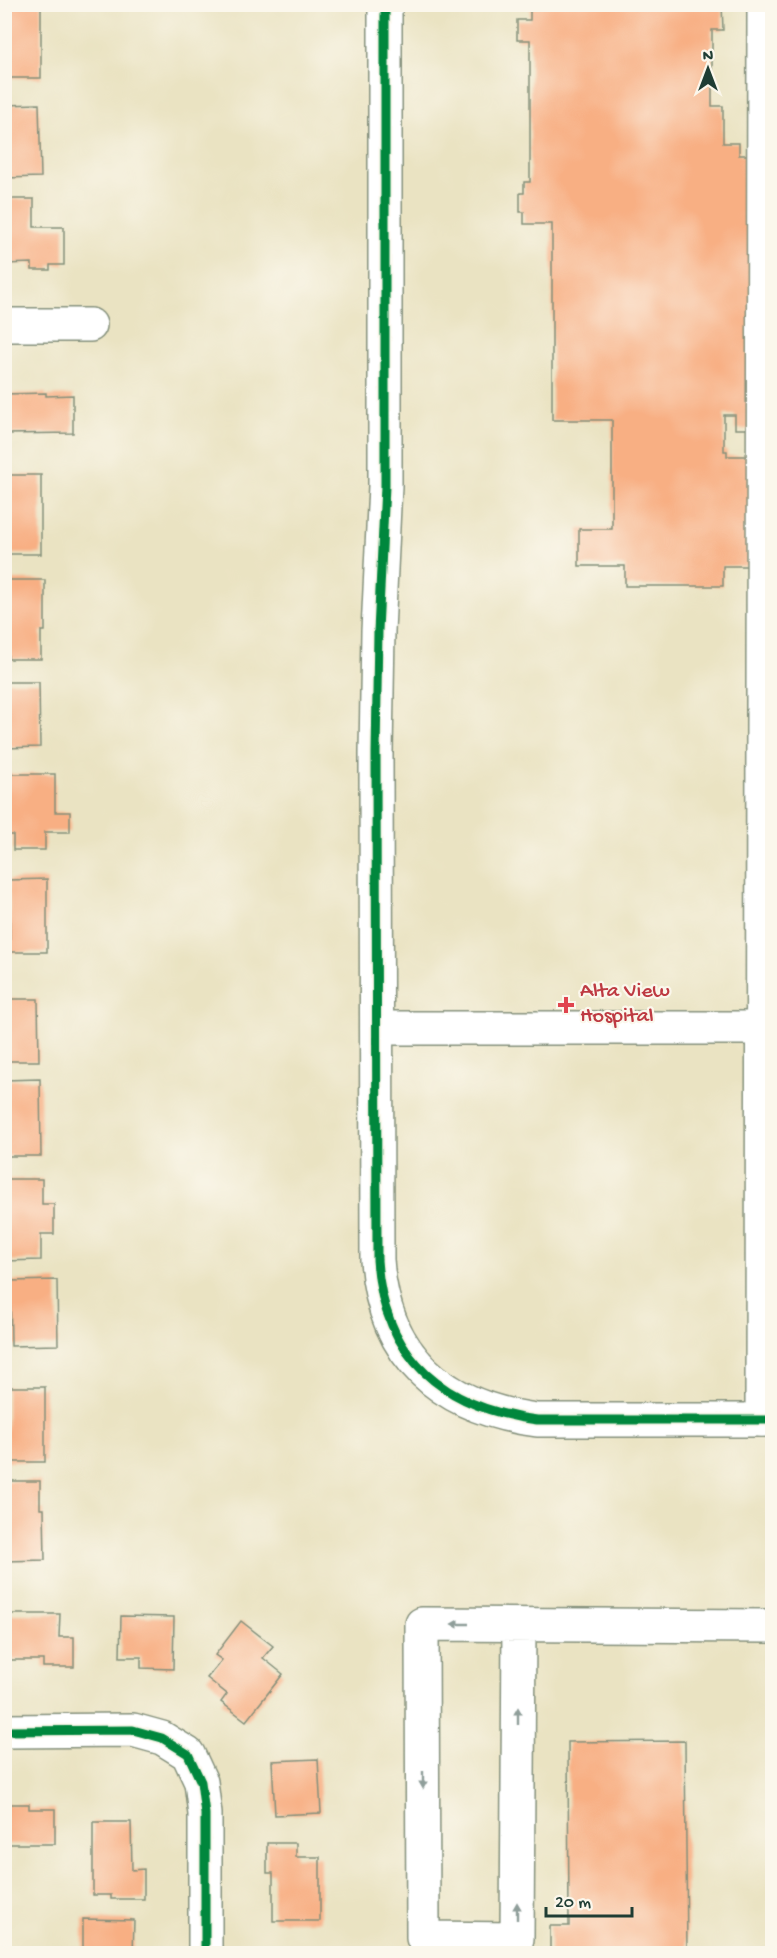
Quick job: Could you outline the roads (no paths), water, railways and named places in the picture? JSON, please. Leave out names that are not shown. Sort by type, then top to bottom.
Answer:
[{"type":"street","points":[[385,4],[385,449],[377,678],[378,1281],[389,1321],[410,1357],[441,1387],[483,1409],[537,1420],[767,1420],[762,1028],[764,4]]},
{"type":"street","points":[[4,326],[90,325]]},
{"type":"street","points":[[377,1028],[762,1028]]},
{"type":"street","points":[[519,1624],[517,1939],[423,1938],[422,1624],[519,1624],[772,1626]]},
{"type":"street","points":[[4,1731],[133,1730],[162,1738],[188,1754],[201,1782],[206,1814],[205,1953]]},
{"type":"place","name":"Alta View Hospital","points":[[566,1005]]}]
